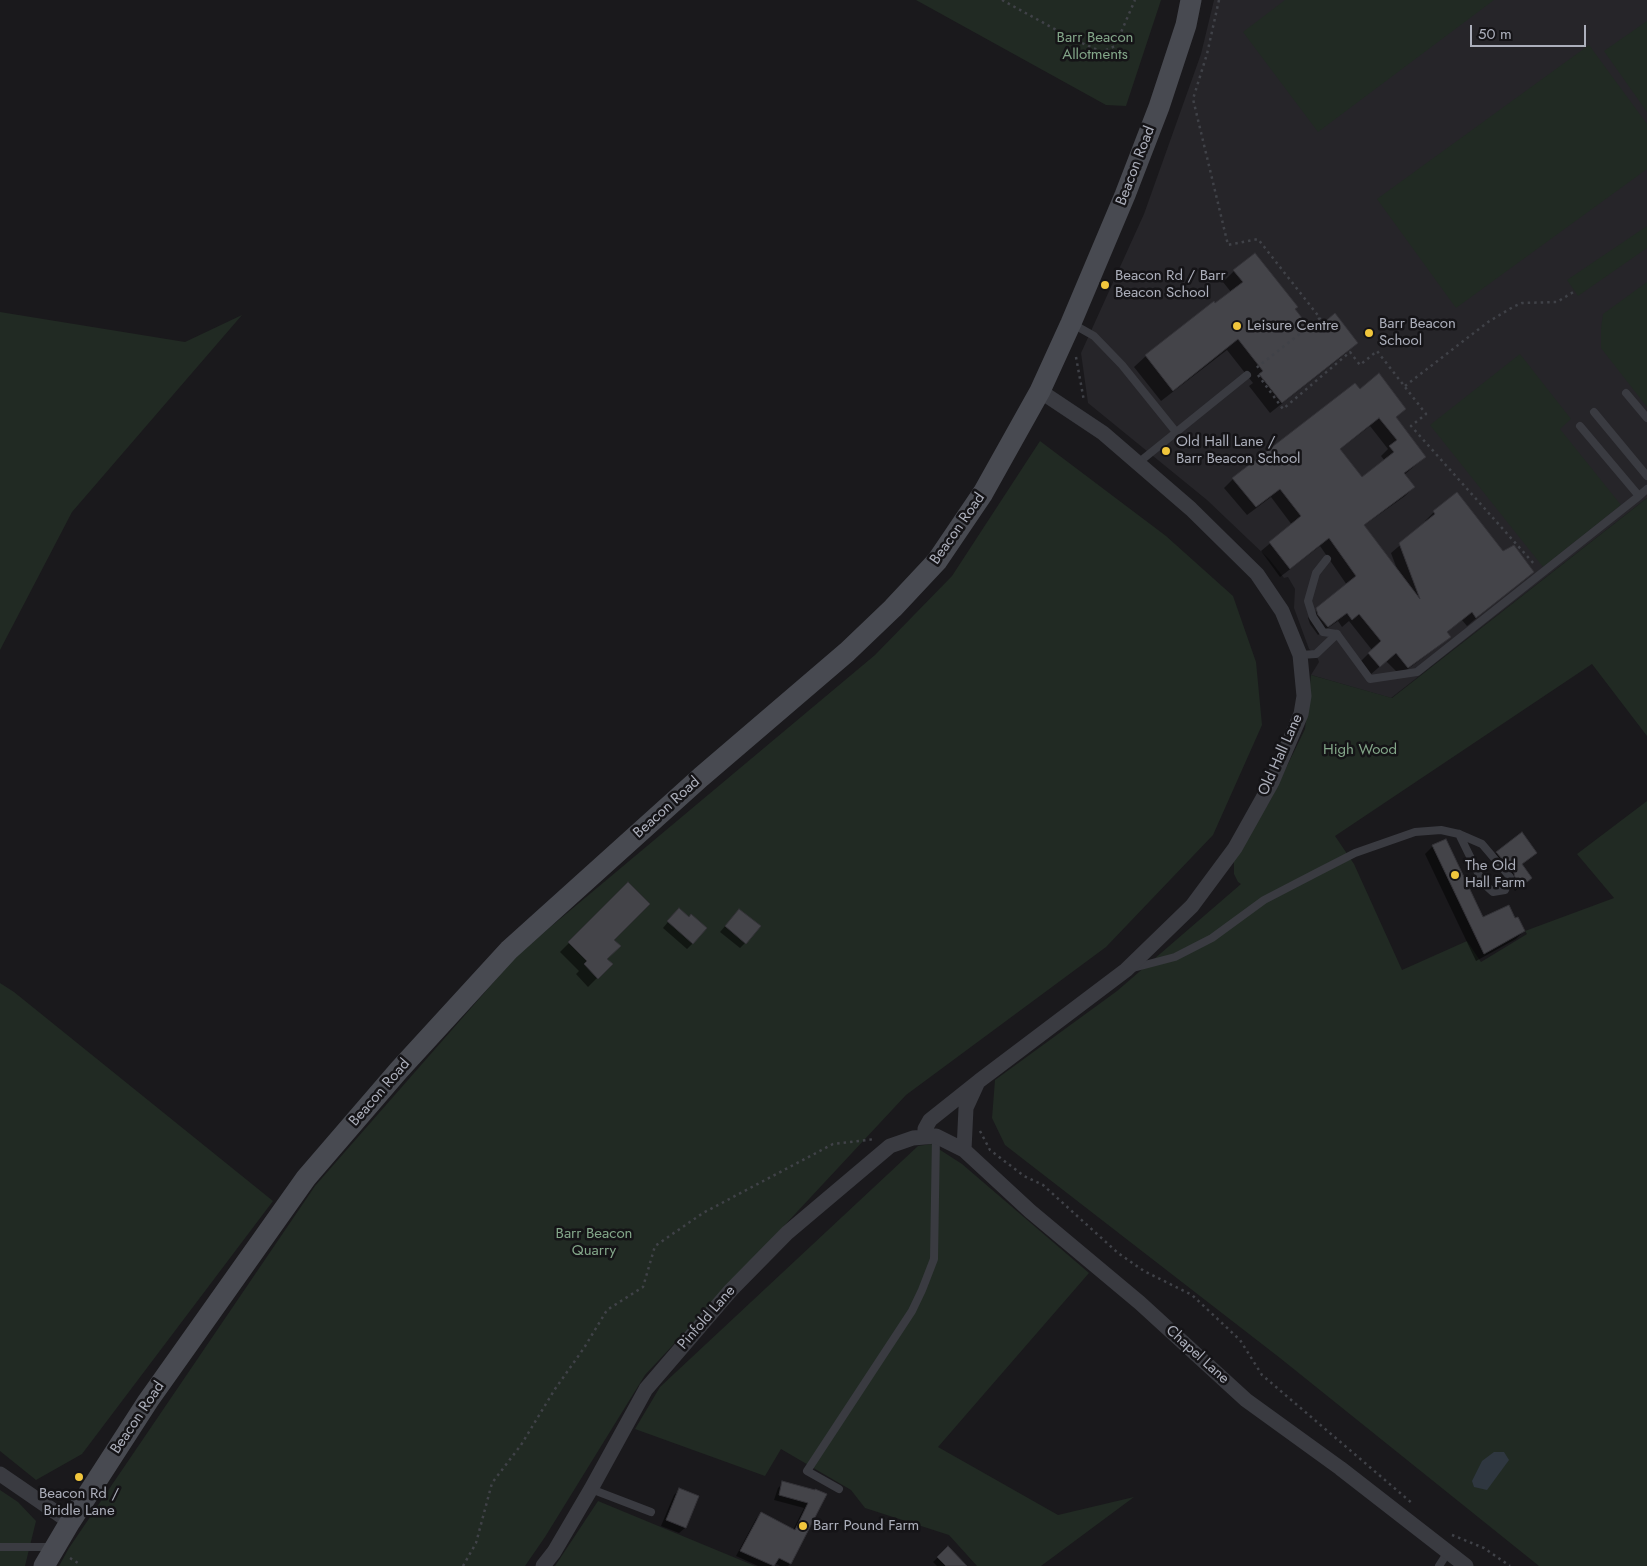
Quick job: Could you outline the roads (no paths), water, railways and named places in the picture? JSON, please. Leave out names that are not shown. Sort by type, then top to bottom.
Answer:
[{"type":"main road","name":"Beacon Road","points":[[49,1557],[148,1401],[306,1178],[399,1070],[509,950],[701,777],[847,652],[893,608],[937,561],[983,493],[1040,391],[1080,327],[1125,195],[1159,107],[1186,25],[1191,0]]},
{"type":"street","name":"Old Hall Lane","points":[[930,1136],[925,1129],[930,1120],[1126,970],[1192,906],[1234,848],[1272,782],[1301,714],[1304,696],[1300,656],[1282,611],[1257,574],[1191,509],[1103,433],[1040,391]]},
{"type":"street","name":"Old Hall Lane","points":[[964,1150],[966,1108],[979,1081]]},
{"type":"street","name":"Pinfold Lane","points":[[543,1566],[554,1552],[591,1489],[646,1389],[731,1290],[787,1232],[890,1146],[913,1138],[930,1136]]},
{"type":"street","name":"Chapel Lane","points":[[930,1136],[964,1150],[1030,1211],[1140,1304],[1246,1400],[1340,1468],[1466,1566]]},
{"type":"street","points":[[0,1474],[70,1522]]},
{"type":"lane","points":[[1080,327],[1094,336],[1122,365],[1176,432]]},
{"type":"lane","points":[[1138,463],[1247,376]]},
{"type":"lane","points":[[1626,393],[1647,418]]},
{"type":"lane","points":[[1594,412],[1647,476]]},
{"type":"lane","points":[[1580,426],[1638,496]]},
{"type":"lane","points":[[1327,559],[1316,573],[1308,601],[1313,617],[1324,632],[1337,634],[1370,679],[1417,672],[1647,489]]},
{"type":"lane","points":[[1300,656],[1316,654],[1337,634]]},
{"type":"lane","points":[[1126,970],[1175,957],[1212,938],[1264,900],[1356,853],[1415,832],[1441,830],[1459,834],[1482,844],[1510,877],[1505,890],[1493,892],[1483,883],[1459,834]]},
{"type":"lane","points":[[839,1489],[808,1471],[912,1310],[934,1259],[930,1136]]},
{"type":"lane","points":[[591,1489],[651,1512]]},
{"type":"lane","points":[[0,1548],[49,1557]]},
{"type":"lane","points":[[1439,1566],[1448,1552]]},
{"type":"place","name":"Beacon Rd / Barr Beacon School","points":[[1105,285]]},
{"type":"place","name":"Leisure Centre","points":[[1237,326]]},
{"type":"place","name":"Barr Beacon School","points":[[1369,333]]},
{"type":"place","name":"Old Hall Lane / Barr Beacon School","points":[[1166,451]]},
{"type":"place","name":"The Old Hall Farm","points":[[1455,875]]},
{"type":"place","name":"Beacon Rd / Bridle Lane","points":[[79,1477]]},
{"type":"place","name":"Barr Pound Farm","points":[[803,1526]]},
{"type":"park label","name":"Barr Beacon Allotments","points":[[1095,46]]},
{"type":"park label","name":"High Wood","points":[[1360,750]]},
{"type":"park label","name":"Barr Beacon Quarry","points":[[594,1242]]}]
